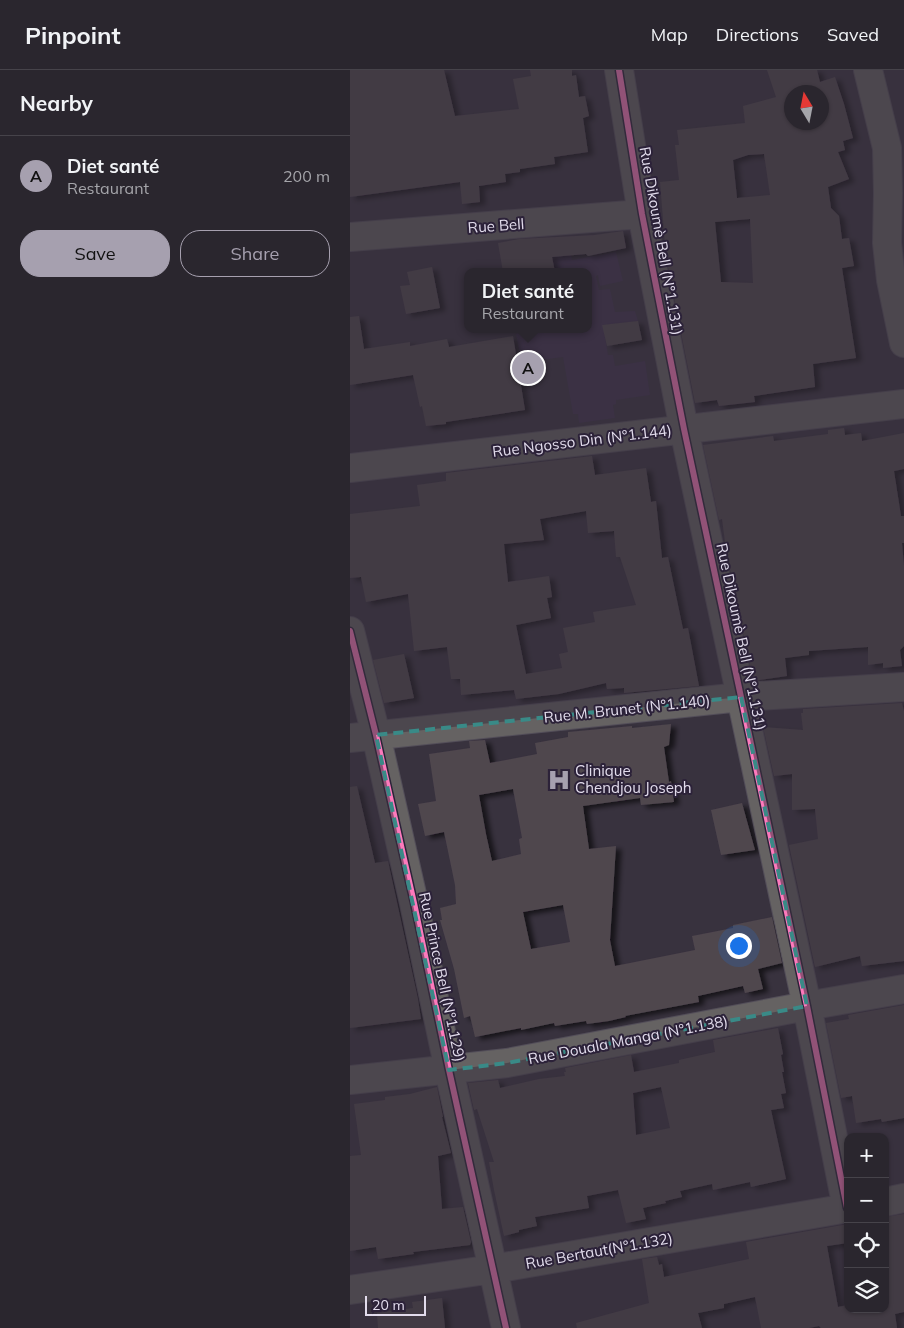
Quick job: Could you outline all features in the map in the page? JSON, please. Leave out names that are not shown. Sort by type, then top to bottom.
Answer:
[{"type":"street","name":"Rue Dikoumè Bell (N°1.131)","points":[[619,70],[642,214],[684,429],[808,1006],[844,1188]]},
{"type":"street","points":[[868,70],[887,148],[888,192],[895,243],[891,280],[904,343]]},
{"type":"street","name":"Rue Bell","points":[[350,237],[642,214]]},
{"type":"street","name":"Rue Ngosso Din (N°1.144)","points":[[350,468],[904,404]]},
{"type":"street","name":"Rue Prince Bell (N°1.129)","points":[[350,631],[363,736],[414,903],[506,1328]]},
{"type":"street","name":"Rue M. Brunet (N°1.140)","points":[[363,736],[741,697],[904,687]]},
{"type":"street","name":"Rue Douala Manga (N°1.138)","points":[[350,1080],[507,1063],[904,989]]},
{"type":"street","points":[[889,1201],[904,1198]]},
{"type":"street","name":"Rue Bertaut(N°1.132)","points":[[350,1290],[493,1269],[844,1209]]},
{"type":"highlighted area","points":[[741,697],[807,1006],[507,1063],[449,1070],[376,735]]},
{"type":"shaded area","points":[[616,252],[623,281],[600,286],[598,275],[596,276],[599,290],[610,289],[615,312],[635,311],[638,321],[603,325],[608,355],[613,355],[615,366],[645,361],[650,395],[616,400],[616,404],[613,405],[615,418],[579,423],[578,414],[573,414],[563,357],[526,362],[526,359],[521,360],[516,334],[592,333],[592,268],[554,268],[552,256],[571,255],[572,260]]},
{"type":"building","points":[[350,70],[444,70],[455,116],[519,109],[513,79],[531,76],[530,70],[572,70],[572,76],[576,75],[579,97],[585,96],[589,116],[583,118],[588,152],[554,157],[555,164],[520,169],[520,172],[505,174],[506,182],[479,186],[480,202],[462,204],[460,182],[350,197]]},
{"type":"building","points":[[767,70],[817,70],[820,82],[835,77],[853,138],[843,141],[845,150],[838,152],[849,179],[828,187],[831,208],[839,216],[842,239],[849,238],[854,266],[842,268],[856,358],[813,364],[815,387],[754,396],[755,402],[719,406],[717,400],[695,403],[666,257],[660,182],[679,180],[675,145],[679,145],[677,130],[745,123],[743,106],[776,97]],"holes":[[[764,154],[770,195],[737,198],[733,160],[748,155]],[[750,219],[753,283],[721,282],[715,222]]]},
{"type":"building","points":[[623,231],[626,248],[588,256],[586,254],[552,257],[554,268],[502,268],[498,243],[519,239],[595,235]]},
{"type":"building","points":[[432,267],[440,308],[406,314],[400,286],[410,285],[407,272]]},
{"type":"building","points":[[359,316],[364,349],[410,342],[410,346],[447,339],[449,347],[513,336],[525,410],[426,426],[413,375],[350,385],[350,317]]},
{"type":"building","points":[[638,321],[642,340],[607,346],[602,325]]},
{"type":"building","points":[[844,428],[845,435],[861,433],[862,441],[904,433],[904,469],[894,471],[901,516],[904,516],[904,543],[902,543],[904,566],[904,646],[900,650],[902,666],[883,668],[883,663],[868,665],[868,647],[809,651],[809,655],[785,658],[787,676],[753,681],[726,550],[722,519],[719,520],[703,445],[773,436],[774,441],[828,434],[828,430]]},
{"type":"building","points":[[592,456],[595,475],[646,468],[651,502],[656,501],[662,558],[668,557],[683,629],[688,628],[699,686],[624,693],[624,688],[607,689],[606,683],[559,694],[516,699],[514,690],[461,695],[460,679],[451,679],[447,647],[414,651],[408,594],[366,602],[361,577],[350,578],[350,514],[420,506],[417,485],[446,481],[446,473]],"holes":[[[586,511],[588,533],[614,531],[616,557],[620,557],[636,605],[593,612],[595,622],[563,628],[568,652],[559,654],[562,668],[526,674],[516,625],[551,618],[547,598],[552,597],[549,576],[508,582],[504,544],[544,540],[540,519]]]},
{"type":"building","points":[[404,654],[414,698],[384,703],[373,660]]},
{"type":"building","points":[[902,703],[904,711],[904,961],[862,966],[860,956],[815,967],[789,845],[818,839],[815,809],[792,810],[792,774],[774,776],[763,727],[803,730],[801,713],[803,713],[803,709]]},
{"type":"building","points":[[671,724],[669,745],[664,747],[674,802],[641,805],[640,798],[583,806],[589,849],[616,846],[610,940],[615,966],[695,950],[692,936],[733,928],[733,925],[772,917],[782,963],[758,969],[763,989],[745,993],[743,986],[698,996],[699,1002],[625,1016],[609,1021],[587,1024],[586,1021],[555,1026],[554,1023],[475,1037],[470,1016],[464,1018],[454,969],[440,920],[442,920],[440,908],[456,904],[455,885],[444,832],[425,836],[418,804],[436,801],[429,754],[470,748],[469,741],[485,740],[490,763],[537,754],[535,743],[568,737],[568,732],[632,726],[632,728]],"holes":[[[513,789],[522,838],[519,839],[521,854],[492,861],[479,795]],[[563,905],[570,942],[531,949],[523,912]]]},
{"type":"building","points":[[357,786],[375,863],[388,861],[421,1019],[350,1028],[350,787]]},
{"type":"building","points":[[742,803],[755,850],[721,855],[711,810]]},
{"type":"building","points":[[904,1005],[904,1118],[882,1122],[881,1119],[856,1123],[852,1096],[841,1098],[826,1023],[849,1019],[848,1015]]},
{"type":"building","points":[[778,1028],[783,1054],[781,1055],[784,1072],[782,1072],[786,1093],[781,1094],[784,1108],[771,1110],[786,1179],[751,1187],[750,1182],[713,1190],[712,1184],[680,1191],[682,1197],[643,1208],[646,1219],[626,1223],[618,1190],[587,1196],[589,1208],[535,1217],[537,1226],[504,1236],[489,1162],[494,1162],[477,1109],[474,1110],[468,1083],[498,1080],[500,1088],[539,1079],[565,1076],[565,1068],[631,1055],[634,1072],[679,1063],[679,1060],[715,1052],[713,1040]],"holes":[[[661,1087],[670,1128],[636,1135],[633,1093]]]},
{"type":"building","points":[[437,1087],[451,1153],[438,1156],[442,1209],[463,1207],[471,1242],[470,1245],[413,1252],[414,1254],[378,1259],[376,1247],[350,1251],[350,1156],[361,1155],[354,1104],[385,1100],[385,1097],[410,1094]]},
{"type":"building","points":[[904,1214],[904,1312],[895,1314],[897,1328],[821,1328],[819,1326],[809,1328],[761,1328],[755,1297],[724,1304],[724,1308],[698,1313],[702,1328],[577,1328],[576,1323],[649,1303],[642,1259],[657,1257],[659,1265],[662,1264],[664,1277],[749,1259],[746,1242],[844,1225],[844,1244],[827,1246],[838,1307],[844,1306],[844,1313],[889,1313],[889,1216]]},
{"type":"building","points":[[442,1298],[445,1328],[378,1328],[377,1313],[413,1308],[412,1302]]},
{"type":"cycle path","points":[[619,70],[642,214],[684,429],[807,1006],[844,1193]]},
{"type":"cycle path","points":[[350,631],[414,903],[506,1328]]},
{"type":"place","name":"Diet santé","points":[[528,368]]},
{"type":"place","name":"Clinique Chendjou Joseph","points":[[559,780]]}]
